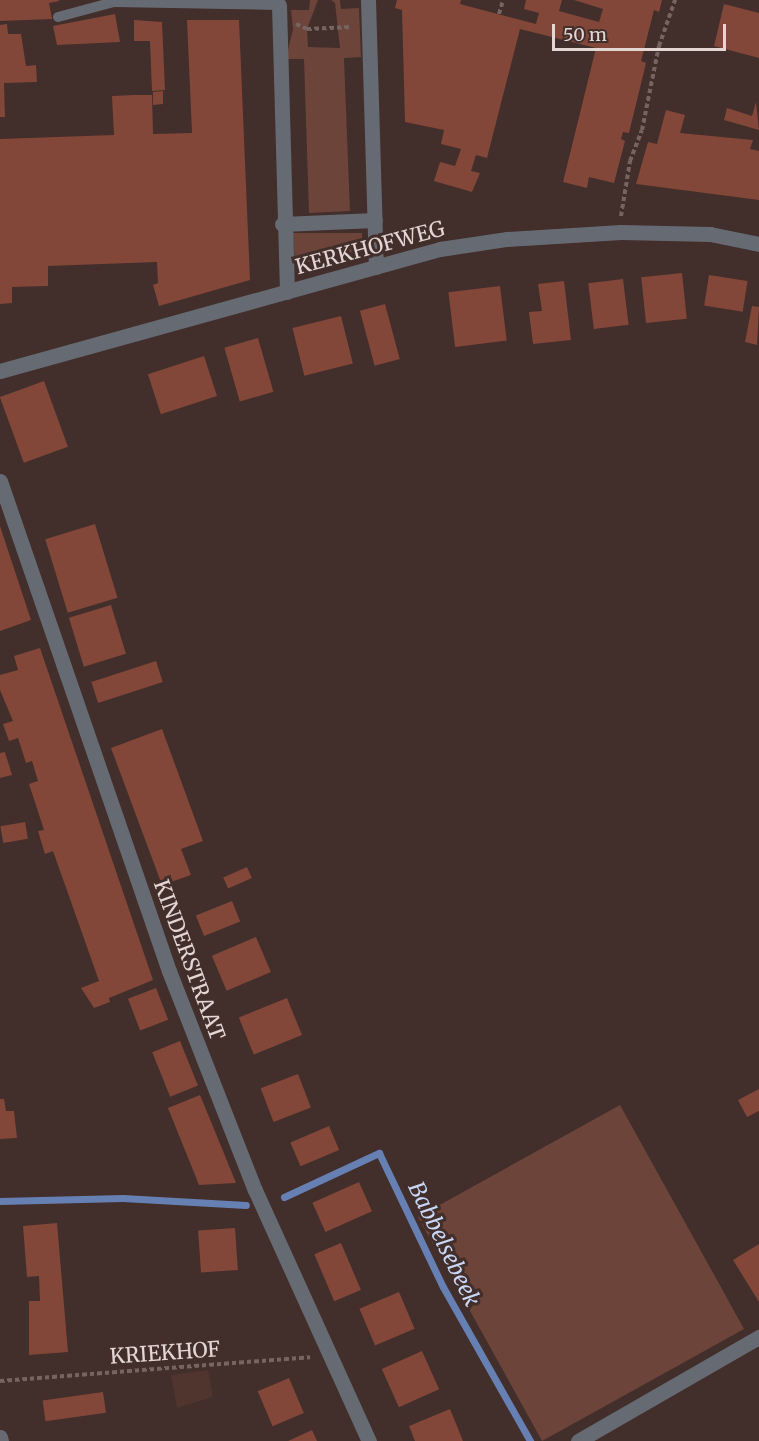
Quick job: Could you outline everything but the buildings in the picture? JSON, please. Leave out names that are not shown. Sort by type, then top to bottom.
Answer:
[{"type":"street","points":[[368,0],[376,267]]},
{"type":"street","points":[[279,11],[282,224],[287,292]]},
{"type":"street","points":[[282,224],[375,220]]},
{"type":"street","name":"KERKHOFWEG","points":[[0,372],[440,249],[507,238],[621,232],[710,234],[759,243]]},
{"type":"street","name":"KINDERSTRAAT","points":[[0,481],[169,971],[255,1190],[333,1356],[369,1441]]},
{"type":"street","points":[[578,1441],[759,1337]]},
{"type":"lane","points":[[58,17],[114,2],[279,11]]},
{"type":"path","points":[[499,14],[503,0]]},
{"type":"path","points":[[621,232],[624,182],[649,105],[659,46],[675,0]]},
{"type":"path","points":[[279,11],[307,29],[369,26]]},
{"type":"path","name":"KRIEKHOF","points":[[0,1381],[333,1356]]},
{"type":"shaded area","points":[[310,0],[318,0],[307,29],[308,47],[340,48],[335,3],[331,0],[340,0],[341,9],[359,8],[361,57],[344,58],[350,211],[309,213],[304,59],[286,59],[293,29],[291,10],[309,10]]},
{"type":"shaded area","points":[[293,233],[362,233],[362,250],[295,265]]},
{"type":"shaded area","points":[[620,1105],[744,1329],[542,1441],[418,1217]]},
{"type":"shaded area","points":[[208,1370],[213,1397],[177,1408],[171,1375]]},
{"type":"waterway","name":"Babbelsebeek","points":[[284,1197],[379,1153],[443,1287],[530,1441]]},
{"type":"waterway","name":"Babbelsebeek","points":[[0,1201],[123,1198],[246,1205]]}]
